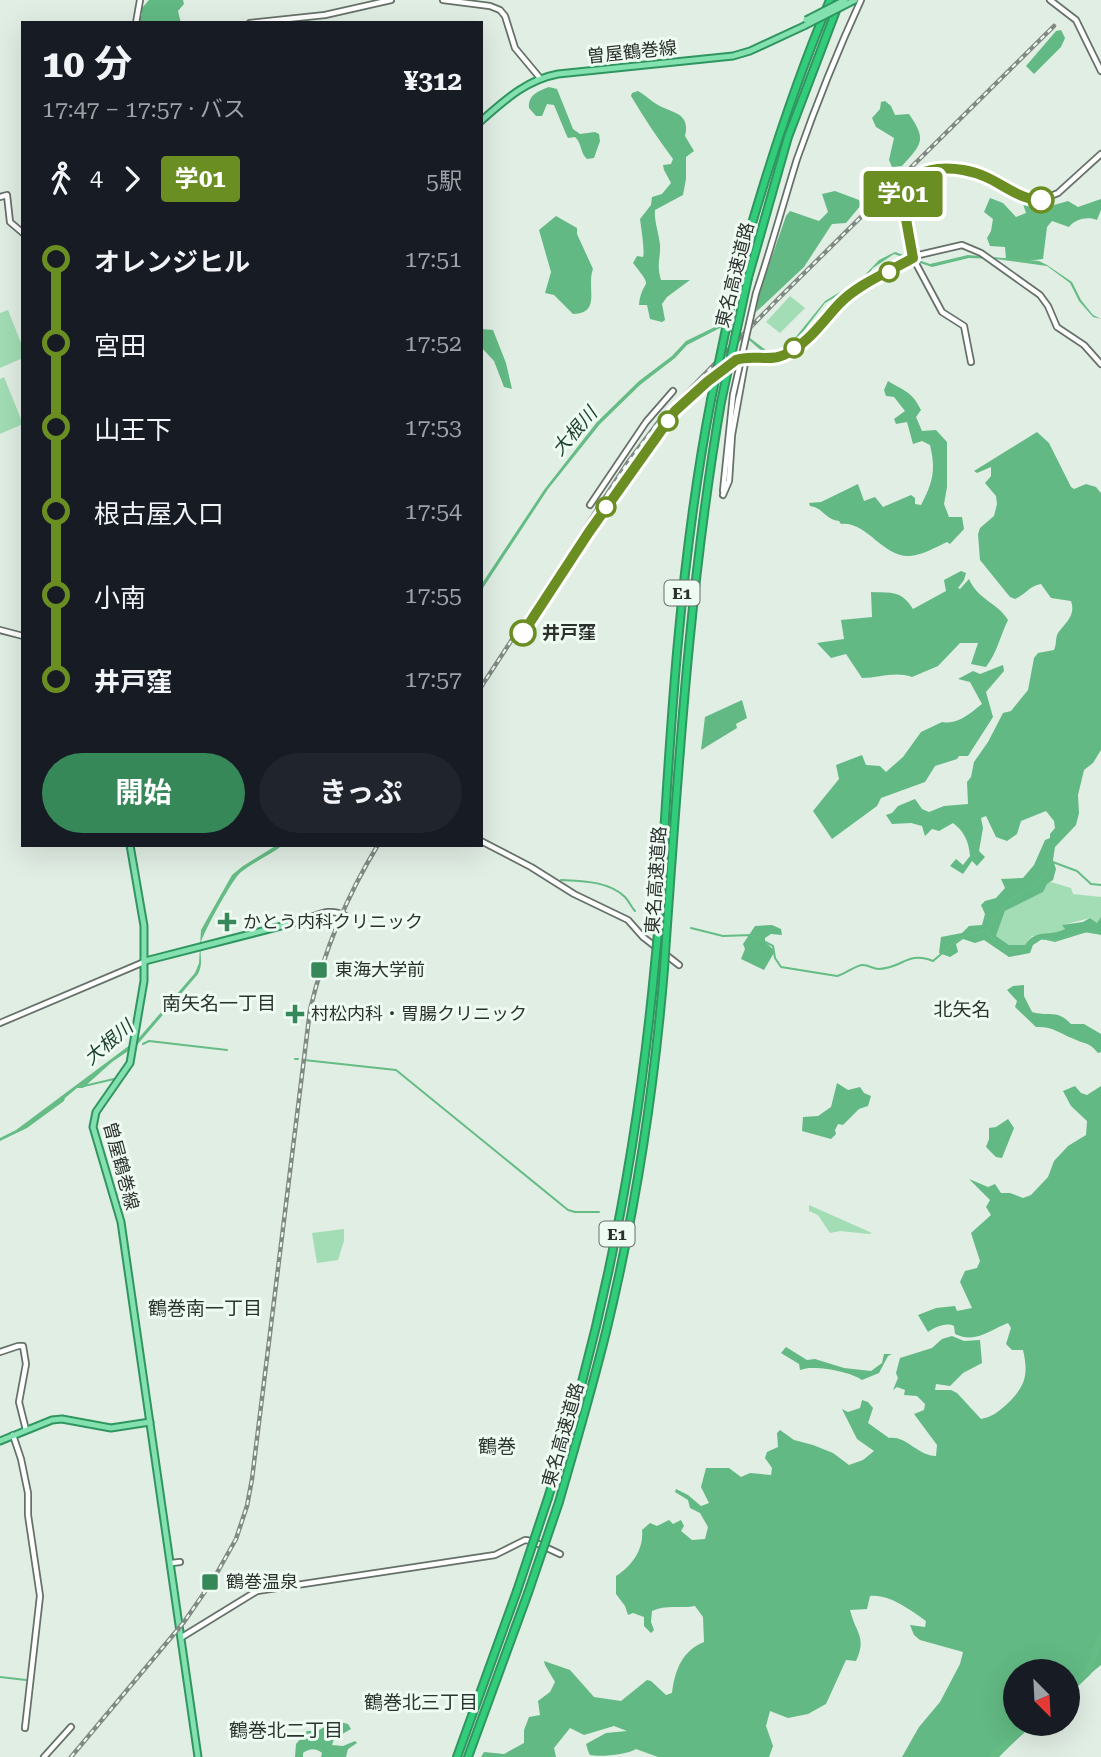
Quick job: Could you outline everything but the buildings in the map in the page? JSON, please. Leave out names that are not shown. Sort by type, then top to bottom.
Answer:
[{"type":"highway","name":"東名高速道路","points":[[457,1757],[548,1498],[579,1394],[611,1264],[643,1079],[658,933],[684,573],[711,400],[737,276],[771,155],[787,107],[830,0]]},
{"type":"highway","name":"東名高速道路","points":[[468,1757],[559,1502],[600,1358],[621,1266],[657,1044],[694,582],[721,401],[748,278],[788,137],[843,0]]},
{"type":"main road","name":"曽屋鶴巻線","points":[[483,119],[523,87],[540,78],[733,56],[750,51],[795,29],[843,0]]},
{"type":"main road","name":"曽屋鶴巻線","points":[[805,23],[855,0]]},
{"type":"main road","name":"曽屋鶴巻線","points":[[130,847],[144,926],[145,961],[131,1056],[126,1069],[96,1112],[93,1127],[121,1222],[198,1757]]},
{"type":"main road","points":[[145,961],[298,922]]},
{"type":"main road","points":[[0,1441],[57,1419],[111,1428],[150,1422]]},
{"type":"street","points":[[136,21],[140,0]]},
{"type":"street","points":[[269,21],[326,15],[391,0]]},
{"type":"street","points":[[443,0],[490,6],[500,10],[505,16],[515,48],[540,78]]},
{"type":"street","points":[[746,357],[732,435],[729,481],[723,495],[733,395],[756,293],[822,90],[861,0]]},
{"type":"street","points":[[1050,0],[1076,20],[1101,71]]},
{"type":"street","points":[[971,362],[964,326],[942,312],[913,258],[902,197],[908,184],[921,173],[937,169],[973,172],[1021,196],[1041,200],[1058,193],[1101,154]]},
{"type":"street","points":[[0,197],[7,195],[10,222],[21,231]]},
{"type":"street","points":[[779,357],[793,350],[819,327],[840,303],[857,290],[928,251],[962,245],[982,254],[1043,298],[1057,327],[1084,345],[1101,364]]},
{"type":"street","points":[[590,505],[646,422],[673,391]]},
{"type":"street","points":[[0,630],[21,635]]},
{"type":"street","points":[[483,842],[574,894],[622,916],[643,937],[680,965]]},
{"type":"street","points":[[298,922],[327,911],[346,916]]},
{"type":"street","points":[[0,1023],[145,961]]},
{"type":"street","points":[[0,1352],[23,1346],[26,1364],[19,1402],[26,1430]]},
{"type":"street","points":[[13,1436],[22,1459],[28,1493],[28,1515],[40,1596],[25,1728]]},
{"type":"street","points":[[182,1637],[257,1591],[495,1555],[526,1540],[560,1554]]},
{"type":"street","points":[[172,1563],[180,1562]]},
{"type":"street","points":[[44,1757],[71,1727]]},
{"type":"shaded area","points":[[149,0],[183,0],[184,4],[178,11],[180,21],[140,21],[142,8]]},
{"type":"shaded area","points":[[1061,30],[1065,38],[1061,47],[1034,74],[1026,66],[1056,31]]},
{"type":"shaded area","points":[[549,87],[557,89],[573,129],[580,134],[599,134],[600,141],[594,158],[585,157],[575,137],[568,138],[554,105],[547,104],[542,116],[536,116],[529,108],[532,97]]},
{"type":"shaded area","points":[[638,91],[683,118],[685,136],[694,151],[686,157],[683,195],[655,210],[661,280],[690,280],[662,304],[665,320],[662,322],[650,319],[647,305],[639,305],[646,281],[633,263],[637,256],[643,257],[640,219],[651,205],[652,197],[662,194],[671,183],[663,165],[671,164],[673,159],[631,96]]},
{"type":"shaded area","points":[[885,101],[895,115],[909,114],[920,136],[918,147],[902,166],[892,167],[889,160],[894,138],[876,127],[872,118],[880,109],[881,102]]},
{"type":"shaded area","points":[[835,191],[859,200],[861,205],[846,223],[832,224],[804,267],[756,312],[759,294],[786,216],[790,211],[819,221],[828,212],[822,194]]},
{"type":"shaded area","points":[[990,198],[1003,203],[1016,217],[1026,213],[1021,198],[1046,202],[1047,207],[1068,201],[1078,207],[1101,199],[1101,210],[1097,220],[1082,219],[1069,227],[1052,221],[1047,227],[1043,259],[1006,259],[1005,247],[990,246],[987,238],[993,219],[984,212]]},
{"type":"shaded area","points":[[556,216],[577,228],[577,234],[593,269],[590,304],[582,313],[573,314],[554,295],[545,293],[551,272],[539,230]]},
{"type":"shaded area","points":[[895,252],[930,264],[968,255],[1039,261],[1047,265],[1072,282],[1081,300],[1093,315],[1101,319],[1093,317],[1079,301],[1070,283],[1047,266],[969,258],[932,267],[894,254],[873,268],[863,281],[825,303],[792,346],[779,355],[764,353],[749,340],[720,328],[687,345],[600,424],[548,489],[483,588],[483,582],[544,490],[597,422],[686,341],[721,324],[750,338],[767,351],[779,352],[790,344],[825,301],[861,279],[879,260]]},
{"type":"shaded area","points":[[790,296],[805,308],[780,333],[766,322]]},
{"type":"shaded area","points":[[8,310],[21,343],[21,359],[0,368],[0,313]]},
{"type":"shaded area","points":[[483,329],[493,330],[506,363],[512,389],[504,387],[494,361],[483,349]]},
{"type":"shaded area","points":[[4,377],[21,425],[0,434],[0,379]]},
{"type":"shaded area","points":[[888,381],[907,392],[917,403],[921,410],[916,417],[922,431],[936,430],[947,442],[947,487],[944,504],[949,517],[962,517],[964,529],[950,544],[947,542],[910,556],[891,551],[859,528],[841,524],[809,503],[821,502],[858,484],[864,501],[875,497],[883,507],[911,495],[915,498],[915,504],[921,505],[932,476],[930,445],[922,441],[913,444],[907,422],[896,424],[894,419],[905,411],[894,397],[886,396],[884,390]]},
{"type":"shaded area","points":[[1037,432],[1049,443],[1071,487],[1074,489],[1086,484],[1096,487],[1101,493],[1101,750],[1093,763],[1084,770],[1078,795],[1079,813],[1076,825],[1055,847],[1053,860],[1056,869],[1053,880],[1043,892],[1005,911],[996,936],[1009,945],[1025,945],[1039,934],[1065,929],[1062,925],[1083,922],[1090,918],[1097,923],[1101,917],[1101,935],[1087,932],[1055,942],[1042,939],[1033,945],[1030,953],[1009,957],[984,940],[975,943],[963,939],[956,944],[958,952],[950,957],[939,953],[941,937],[962,933],[969,926],[982,925],[985,914],[981,905],[996,898],[1005,888],[1001,879],[1023,878],[1034,865],[1045,840],[1050,838],[1055,828],[1054,821],[1046,811],[1021,821],[1017,834],[1007,841],[996,837],[986,816],[981,818],[983,828],[979,851],[985,857],[977,866],[972,861],[963,874],[950,866],[956,859],[963,865],[970,856],[965,837],[953,823],[939,831],[932,829],[925,836],[922,826],[911,823],[892,824],[886,815],[915,799],[922,809],[929,812],[944,806],[968,804],[967,782],[971,777],[974,762],[1003,713],[1011,711],[1028,690],[1034,658],[1038,653],[1054,650],[1058,633],[1071,614],[1071,601],[1051,598],[1041,584],[1015,599],[1010,597],[980,560],[978,534],[980,528],[994,516],[997,504],[996,496],[985,483],[991,476],[991,467],[977,473],[974,471]]},
{"type":"shaded area","points":[[961,571],[966,573],[958,588],[969,579],[977,592],[999,609],[1008,620],[986,667],[971,664],[978,643],[960,643],[938,666],[912,677],[893,675],[862,678],[846,654],[831,658],[817,643],[844,639],[841,620],[872,617],[871,592],[900,596],[913,609],[946,591],[944,580]]},
{"type":"shaded area","points":[[1003,665],[1004,671],[986,692],[993,717],[968,756],[959,756],[935,766],[925,782],[881,798],[877,806],[832,839],[813,811],[839,779],[836,765],[862,755],[866,765],[880,766],[886,772],[903,757],[921,732],[942,722],[958,720],[982,704],[970,682],[958,679],[973,671],[980,674]]},
{"type":"shaded area","points":[[742,700],[747,718],[736,724],[737,728],[701,750],[705,717]]},
{"type":"shaded area","points":[[274,847],[280,847],[237,876],[203,937],[198,974],[137,1045],[27,1128],[0,1141],[0,1138],[16,1130],[138,1039],[195,973],[199,963],[201,930],[232,875]]},
{"type":"shaded area","points":[[1051,882],[1071,888],[1073,894],[1101,897],[1101,917],[1097,923],[1090,918],[1063,925],[1065,929],[1054,935],[1032,936],[1025,945],[1009,945],[996,936],[1005,911],[1042,892],[1046,884]]},
{"type":"shaded area","points":[[772,925],[781,929],[782,935],[771,934],[765,938],[765,942],[775,951],[764,970],[741,959],[745,949],[743,944],[755,926]]},
{"type":"shaded area","points":[[1024,985],[1024,996],[1032,1012],[1062,1016],[1071,1024],[1084,1024],[1101,1034],[1101,1052],[1098,1053],[1089,1045],[1055,1030],[1036,1027],[1015,1007],[1017,1001],[1007,990],[1013,986]]},
{"type":"shaded area","points":[[837,1083],[848,1090],[860,1087],[864,1093],[871,1096],[868,1106],[859,1109],[843,1125],[838,1124],[836,1134],[831,1139],[802,1131],[803,1117],[818,1116],[831,1107]]},
{"type":"shaded area","points":[[1075,1086],[1087,1095],[1101,1086],[1101,1665],[1080,1682],[1080,1659],[1003,1659],[1003,1736],[1020,1736],[999,1757],[902,1757],[919,1727],[940,1702],[960,1664],[963,1652],[920,1640],[914,1635],[910,1625],[925,1627],[926,1621],[892,1600],[870,1596],[867,1609],[850,1610],[861,1646],[856,1661],[846,1660],[826,1704],[808,1714],[788,1718],[770,1711],[766,1726],[773,1746],[769,1757],[658,1757],[636,1749],[613,1755],[590,1755],[586,1744],[606,1733],[627,1731],[614,1726],[584,1735],[570,1728],[554,1748],[556,1757],[481,1757],[484,1752],[504,1754],[524,1743],[524,1730],[529,1717],[540,1715],[538,1701],[550,1692],[555,1682],[544,1661],[570,1670],[594,1697],[621,1701],[647,1680],[666,1695],[672,1693],[681,1662],[690,1651],[704,1642],[703,1617],[695,1606],[657,1609],[652,1611],[651,1622],[654,1630],[651,1633],[644,1626],[644,1617],[633,1613],[628,1615],[616,1594],[616,1576],[636,1556],[641,1544],[642,1530],[650,1523],[657,1526],[669,1520],[673,1524],[681,1520],[684,1526],[681,1531],[692,1540],[705,1539],[708,1527],[700,1513],[690,1508],[688,1500],[675,1492],[676,1489],[688,1495],[701,1506],[709,1503],[701,1487],[706,1468],[729,1468],[741,1477],[750,1473],[771,1475],[772,1468],[765,1458],[767,1452],[778,1447],[777,1433],[780,1430],[794,1440],[833,1453],[849,1465],[863,1460],[874,1451],[857,1439],[842,1409],[848,1412],[860,1408],[862,1400],[873,1408],[868,1423],[889,1438],[901,1440],[923,1453],[936,1456],[937,1445],[914,1414],[924,1410],[925,1404],[917,1396],[904,1395],[905,1390],[897,1387],[893,1390],[898,1378],[896,1373],[900,1358],[932,1348],[942,1339],[952,1336],[964,1341],[980,1340],[982,1363],[963,1373],[950,1386],[936,1384],[935,1390],[951,1390],[957,1393],[981,1419],[995,1414],[1012,1399],[1021,1387],[1026,1367],[1023,1350],[1012,1350],[1006,1344],[1011,1328],[1008,1323],[976,1337],[963,1337],[955,1334],[954,1326],[951,1325],[928,1332],[918,1315],[936,1308],[955,1306],[957,1311],[972,1308],[960,1282],[965,1271],[977,1268],[980,1261],[971,1233],[991,1215],[986,1207],[990,1200],[969,1179],[988,1187],[995,1184],[1001,1193],[1023,1198],[1031,1195],[1048,1177],[1054,1161],[1068,1146],[1086,1135],[1087,1121],[1071,1106],[1063,1091]]},
{"type":"shaded area","points":[[1008,1119],[1014,1128],[1002,1158],[996,1157],[986,1147],[989,1128]]},
{"type":"shaded area","points":[[809,1205],[872,1233],[830,1233],[818,1215],[809,1211]]},
{"type":"shaded area","points":[[344,1229],[344,1241],[338,1260],[317,1263],[312,1233]]},
{"type":"shaded area","points":[[786,1347],[807,1360],[815,1359],[844,1368],[871,1371],[882,1363],[884,1354],[892,1354],[888,1356],[879,1373],[862,1380],[832,1370],[800,1370],[799,1364],[781,1353]]},
{"type":"shaded area","points":[[336,1721],[348,1724],[351,1729],[334,1739],[332,1745],[343,1746],[355,1741],[357,1743],[348,1749],[346,1757],[321,1757],[322,1753],[313,1749],[303,1753],[303,1757],[295,1757],[296,1744],[307,1731],[317,1731]]},
{"type":"waterway","points":[[986,930],[1007,903],[1042,879],[1049,866],[1049,857]]},
{"type":"waterway","points":[[1050,861],[1077,871],[1091,884],[1101,885]]},
{"type":"waterway","points":[[561,880],[595,883],[611,888],[625,897],[635,911]]},
{"type":"waterway","points":[[691,928],[723,936],[752,935],[773,946],[775,958],[781,967],[837,976],[860,965],[879,969],[917,958],[933,961],[960,938],[986,930],[997,945],[1009,952],[1023,950],[1037,938],[1056,940],[1083,931],[1101,931]]},
{"type":"waterway","points":[[143,1044],[149,1041],[227,1050]]},
{"type":"waterway","points":[[304,1060],[396,1070],[568,1210],[599,1212]]},
{"type":"waterway","points":[[84,1086],[114,1079]]},
{"type":"waterway","points":[[1080,1680],[1088,1672],[1101,1637]]},
{"type":"waterway","points":[[0,1677],[26,1680]]},
{"type":"waterway","points":[[992,1757],[1016,1736]]},
{"type":"railway","points":[[483,684],[628,462],[659,421],[777,300],[1054,26]]},
{"type":"railway","points":[[71,1757],[184,1622],[213,1580],[236,1539],[247,1506],[252,1479],[310,1010],[337,925],[377,847]]},
{"type":"bus line","name":"学01","points":[[523,633],[589,532],[683,402],[736,360],[746,357],[772,358],[789,353],[828,319],[840,303],[857,290],[913,258],[902,197],[914,178],[932,169],[968,171],[1021,196],[1041,200]]},
{"type":"place","name":"井戸窪","points":[[523,633]]},
{"type":"place","name":"かとう内科クリニック","points":[[227,922]]},
{"type":"place","name":"東海大学前","points":[[319,970]]},
{"type":"place","name":"村松内科・胃腸クリニック","points":[[295,1014]]},
{"type":"place","name":"鶴巻温泉","points":[[210,1582]]},
{"type":"district","name":"南矢名一丁目","points":[[219,1003]]},
{"type":"district","name":"北矢名","points":[[962,1009]]},
{"type":"district","name":"鶴巻南一丁目","points":[[205,1308]]},
{"type":"district","name":"鶴巻","points":[[497,1446]]},
{"type":"district","name":"鶴巻北三丁目","points":[[421,1702]]},
{"type":"district","name":"鶴巻北二丁目","points":[[286,1730]]},
{"type":"water label","name":"大根川","points":[[574,431]]},
{"type":"water label","name":"大根川","points":[[108,1042]]}]
